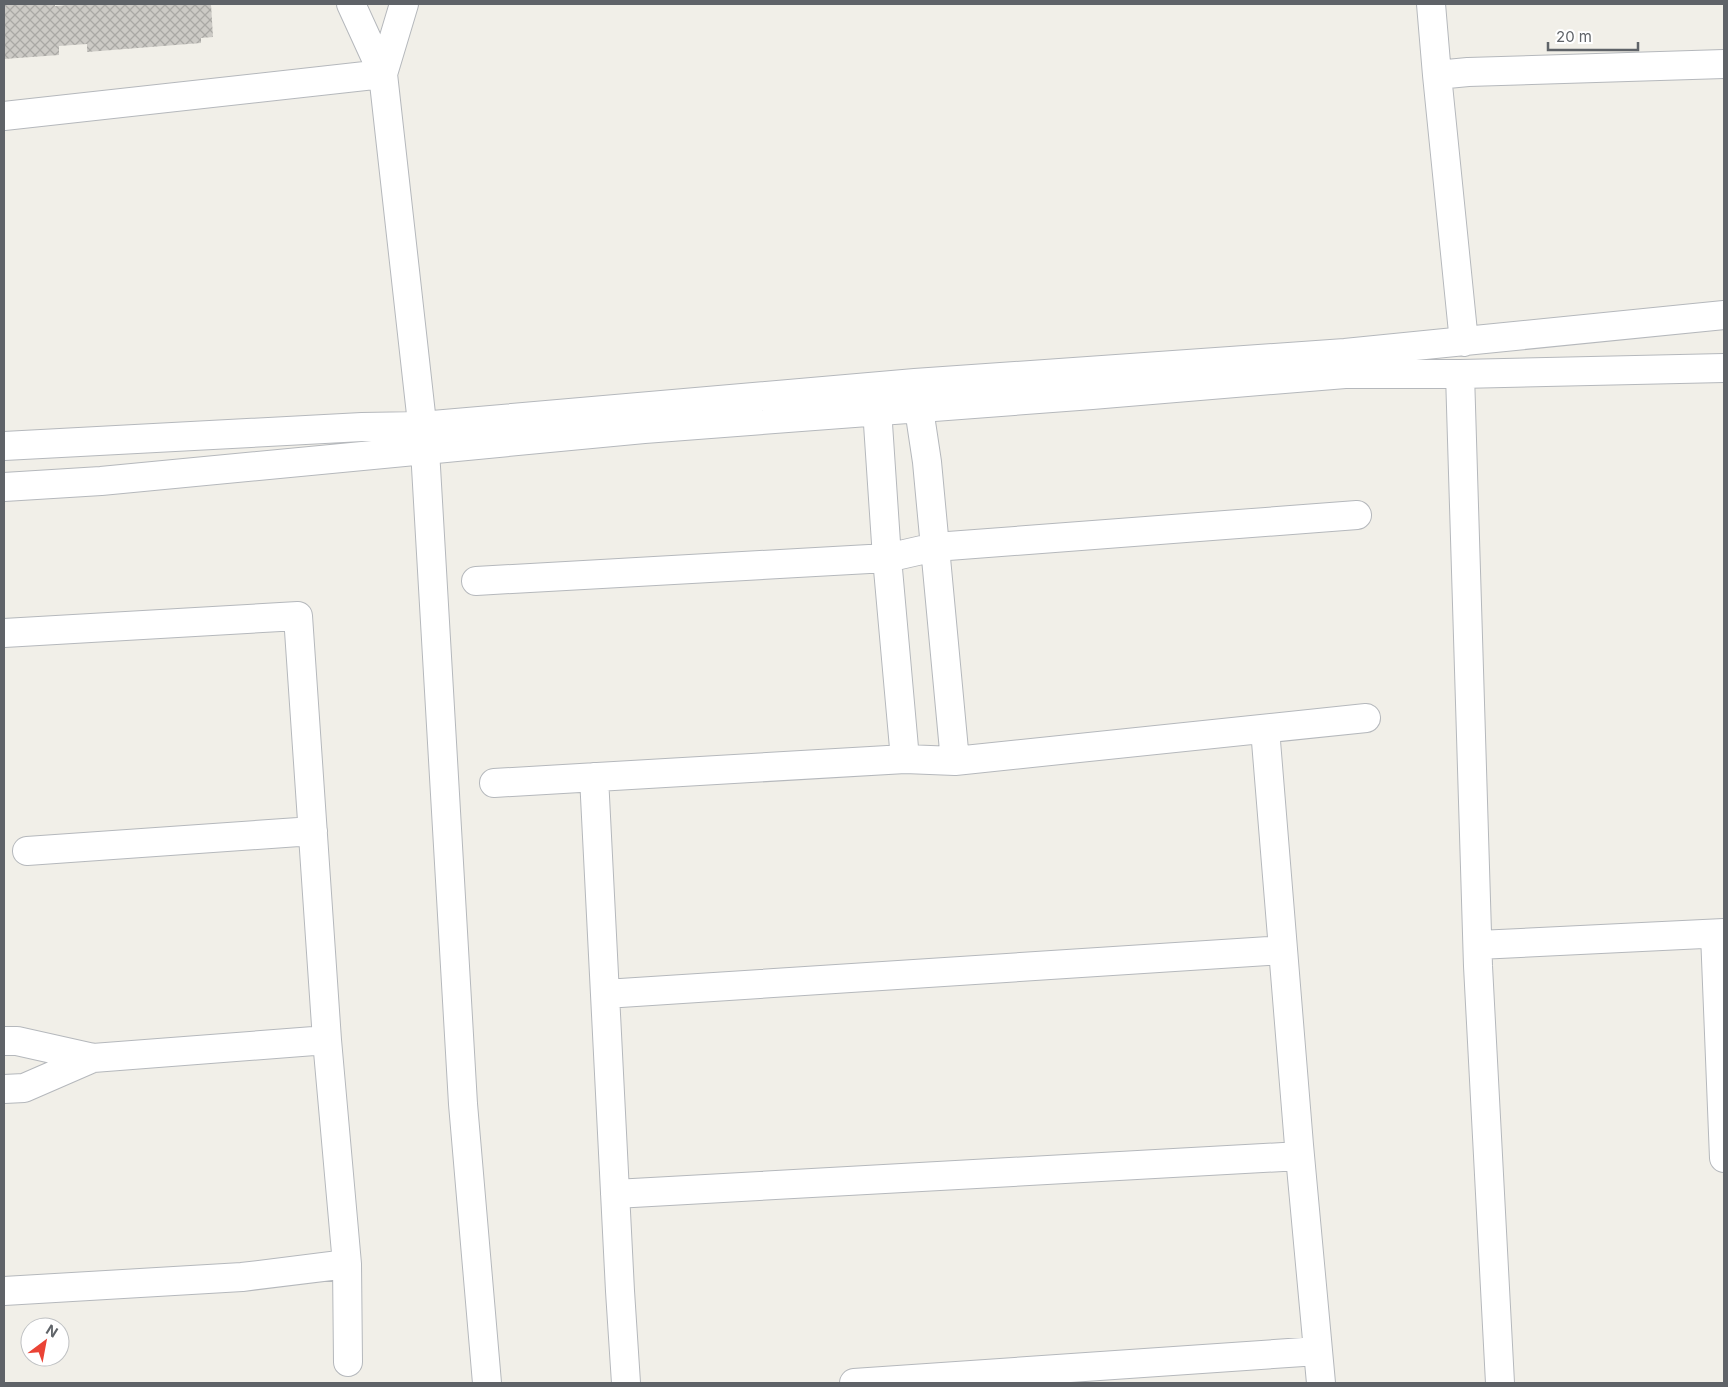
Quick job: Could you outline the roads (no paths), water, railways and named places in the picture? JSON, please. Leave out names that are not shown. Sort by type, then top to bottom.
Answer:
[{"type":"street","points":[[351,4],[383,74],[423,438],[463,1104],[487,1383]]},
{"type":"street","points":[[383,74],[404,4]]},
{"type":"street","points":[[1432,4],[1437,75],[1464,342]]},
{"type":"street","points":[[1437,75],[1468,72],[1724,64]]},
{"type":"street","points":[[4,116],[383,74]]},
{"type":"street","points":[[4,487],[101,481],[423,438],[917,395],[1345,363],[1464,342],[1724,315]]},
{"type":"street","points":[[1345,363],[1460,374],[1724,368]]},
{"type":"street","points":[[1460,374],[1478,944],[1500,1383]]},
{"type":"street","points":[[917,395],[927,462],[955,760]]},
{"type":"street","points":[[876,399],[905,759]]},
{"type":"street","points":[[4,446],[362,427],[423,438]]},
{"type":"street","points":[[476,581],[888,558],[935,547],[1357,514]]},
{"type":"street","points":[[4,633],[298,616],[327,1040],[347,1264],[348,1362]]},
{"type":"street","points":[[494,783],[905,759],[955,760],[1366,718]]},
{"type":"street","points":[[1266,728],[1300,1156],[1322,1383]]},
{"type":"street","points":[[594,777],[626,1383]]},
{"type":"street","points":[[27,851],[313,832]]},
{"type":"street","points":[[1478,944],[1720,934],[1724,1158]]},
{"type":"street","points":[[605,994],[1283,950]]},
{"type":"street","points":[[4,1041],[17,1041],[93,1058],[327,1040]]},
{"type":"street","points":[[4,1089],[24,1088],[93,1058]]},
{"type":"street","points":[[615,1194],[1300,1156]]},
{"type":"street","points":[[4,1291],[242,1277],[347,1264]]},
{"type":"street","points":[[854,1383],[1318,1351]]}]
